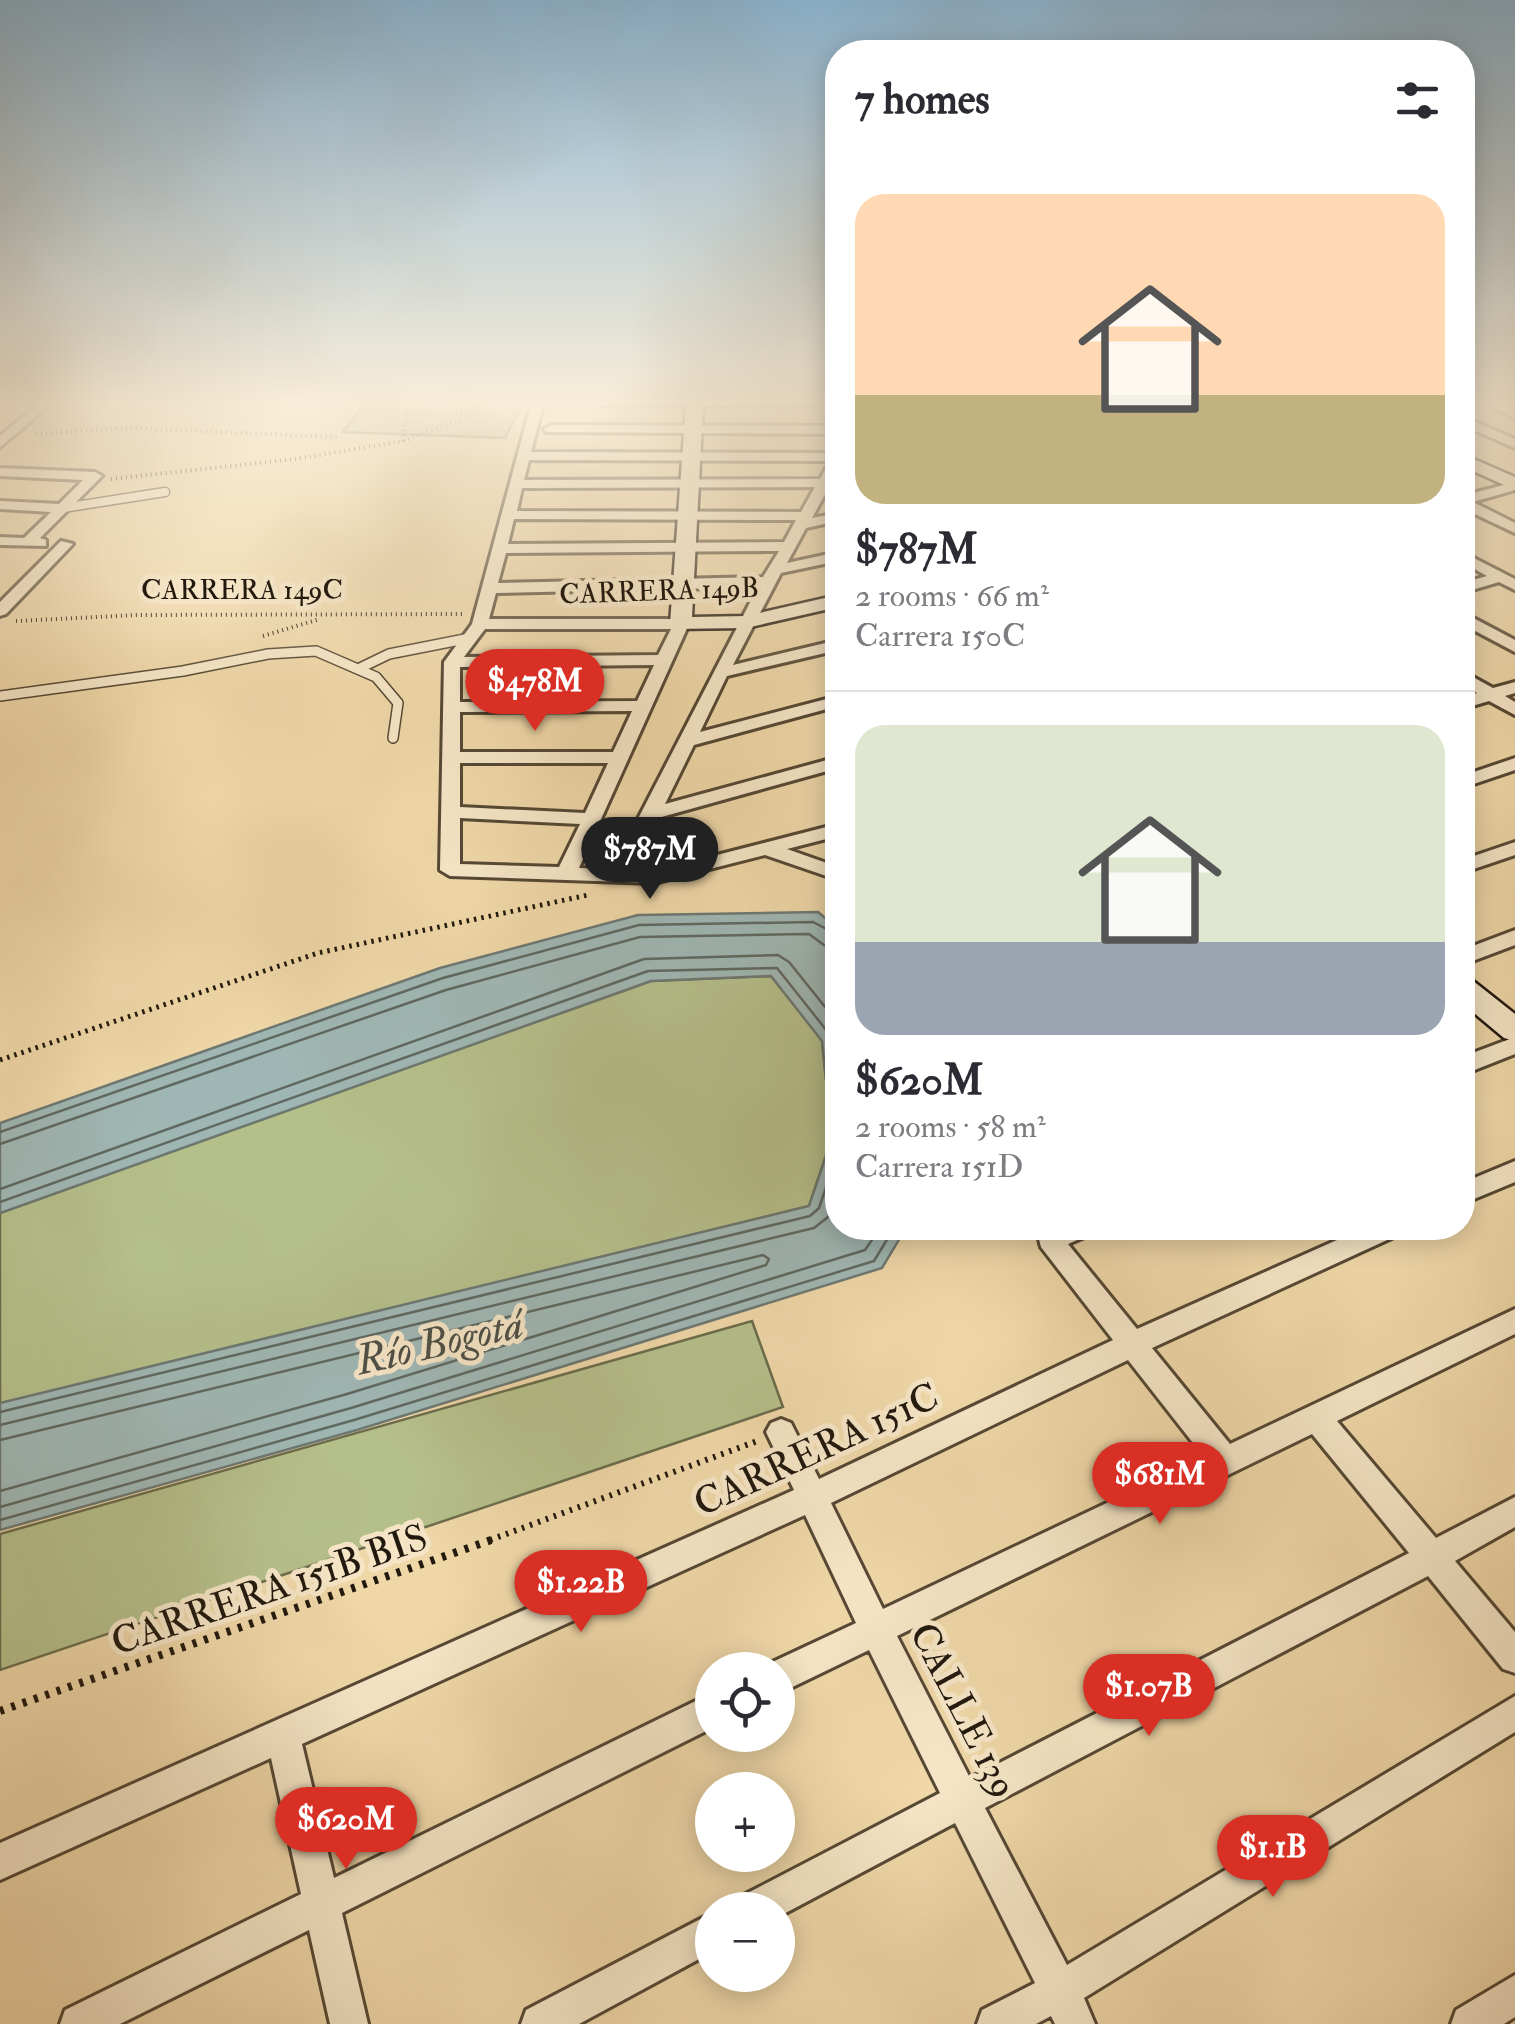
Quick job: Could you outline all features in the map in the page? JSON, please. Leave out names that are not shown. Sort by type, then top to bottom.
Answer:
[{"type":"main road","points":[[681,624],[689,495]]},
{"type":"main road","name":"CARRERA 149B","points":[[681,624],[746,622],[825,603]]},
{"type":"main road","points":[[1475,997],[1515,1030]]},
{"type":"street","points":[[28,542],[76,495]]},
{"type":"street","points":[[513,495],[478,625],[452,662],[450,870],[566,875],[610,885],[771,850],[825,834]]},
{"type":"street","points":[[610,885],[746,622],[821,495]]},
{"type":"street","points":[[3,505],[63,508]]},
{"type":"street","points":[[1475,508],[1515,528]]},
{"type":"street","points":[[508,515],[825,518]]},
{"type":"street","points":[[0,541],[66,544],[0,610]]},
{"type":"street","points":[[500,549],[789,546]]},
{"type":"street","points":[[489,588],[684,584],[772,576],[825,560]]},
{"type":"street","points":[[1475,563],[1508,581]]},
{"type":"street","points":[[0,580],[29,581]]},
{"type":"street","points":[[1475,586],[1508,581]]},
{"type":"street","points":[[566,875],[681,624]]},
{"type":"street","name":"CARRERA 149B","points":[[478,625],[681,624]]},
{"type":"street","points":[[1475,624],[1515,647]]},
{"type":"street","points":[[720,674],[825,648]]},
{"type":"street","points":[[452,662],[665,660]]},
{"type":"street","points":[[1475,684],[1515,710]]},
{"type":"street","points":[[1475,700],[1515,687]]},
{"type":"street","points":[[686,741],[825,704]]},
{"type":"street","points":[[452,707],[644,706]]},
{"type":"street","points":[[451,758],[620,758]]},
{"type":"street","points":[[1475,778],[1515,764]]},
{"type":"street","points":[[650,814],[825,766]]},
{"type":"street","points":[[450,812],[592,818]]},
{"type":"street","points":[[1475,862],[1515,848]]},
{"type":"street","points":[[771,850],[825,869]]},
{"type":"street","points":[[1475,953],[1515,938]]},
{"type":"street","points":[[1475,1062],[1515,1045]]},
{"type":"street","points":[[1475,1188],[1515,1171]]},
{"type":"street","points":[[1054,1240],[1226,1462]]},
{"type":"street","name":"CARRERA 151C","points":[[0,1862],[810,1498],[1132,1344],[1363,1240]]},
{"type":"street","points":[[795,1668],[1515,1321]]},
{"type":"street","points":[[1316,1417],[1515,1657]]},
{"type":"street","name":"CALLE 139","points":[[780,1432],[874,1628],[1068,2008]]},
{"type":"street","points":[[786,1892],[1515,1511]]},
{"type":"street","points":[[996,2024],[1068,2008],[1515,1713]]},
{"type":"street","points":[[79,2024],[695,1719]]},
{"type":"street","points":[[283,1735],[349,2024]]},
{"type":"street","points":[[540,2024],[695,1941]]},
{"type":"street","points":[[1470,2024],[1515,1994]]},
{"type":"lane","points":[[63,508],[107,506],[142,495]]},
{"type":"lane","points":[[360,668],[478,625]]},
{"type":"lane","points":[[0,696],[183,671],[268,654],[316,651],[376,676],[398,704],[393,738]]},
{"type":"path","name":"CARRERA 149C","points":[[15,621],[136,615],[391,617],[478,625]]},
{"type":"path","points":[[0,1060],[318,953],[610,885]]},
{"type":"path","name":"CARRERA 151B BIS","points":[[0,1711],[407,1572],[780,1432]]},
{"type":"green space","points":[[771,976],[822,1040],[825,1159],[809,1206],[0,1405],[0,1213],[651,981]]},
{"type":"green space","points":[[752,1321],[783,1407],[0,1670],[0,1534]]},
{"type":"water","points":[[818,912],[825,918],[825,1070],[822,1041],[771,976],[651,981],[0,1213],[0,1123],[440,968],[638,915]]},
{"type":"water","name":"Río Bogotá","points":[[825,1159],[825,1240],[899,1240],[882,1268],[357,1430],[0,1530],[0,1403],[809,1206]]}]
